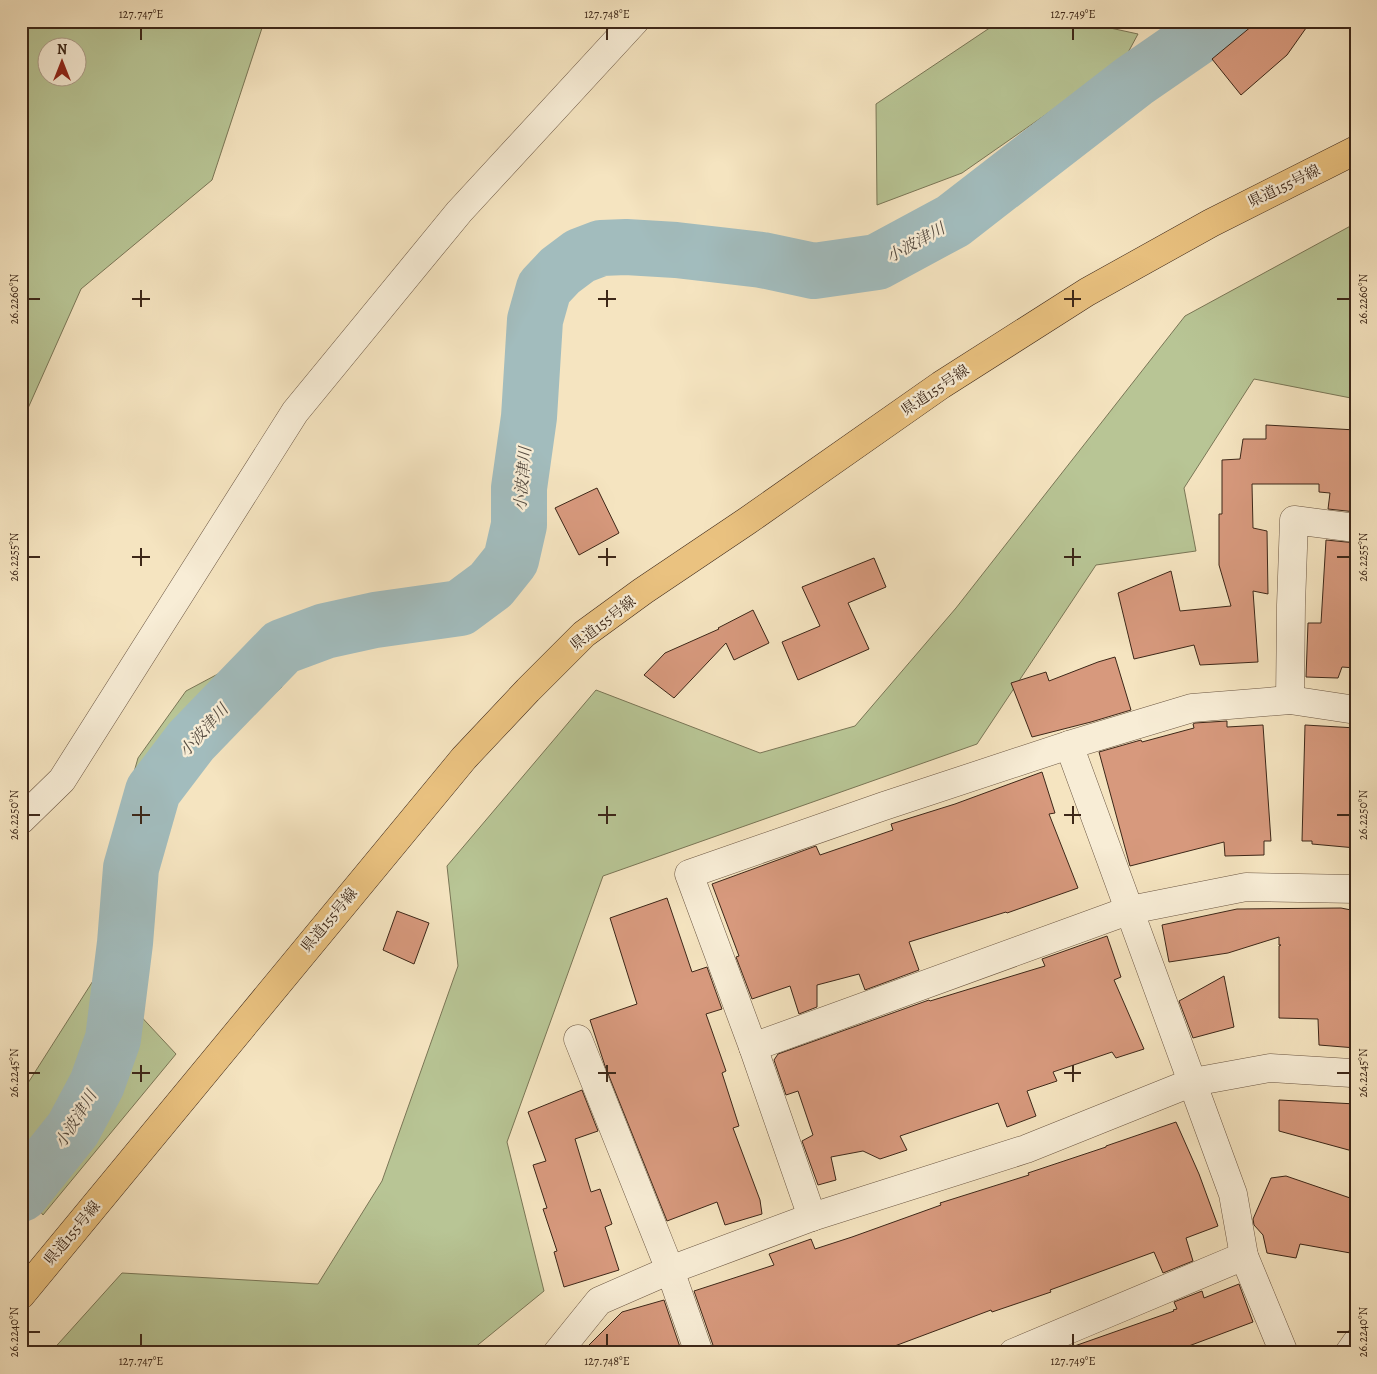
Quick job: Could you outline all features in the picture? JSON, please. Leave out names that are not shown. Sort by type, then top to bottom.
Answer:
[{"type":"main road","name":"県道155号線","points":[[21,1295],[464,758],[584,634],[941,385],[1087,292],[1211,223],[1356,150]]},
{"type":"street","points":[[21,820],[62,780],[295,412],[459,212],[636,21]]},
{"type":"street","points":[[1290,700],[1294,520],[1356,528]]},
{"type":"street","points":[[812,1217],[753,1047],[689,874],[884,806],[1192,708],[1290,700],[1356,710]]},
{"type":"street","points":[[1069,746],[1233,1194],[1244,1256],[1284,1353]]},
{"type":"street","points":[[753,1047],[1130,910],[1246,887],[1356,890]]},
{"type":"street","points":[[578,1039],[670,1270],[699,1353]]},
{"type":"street","points":[[558,1353],[599,1301],[670,1270],[812,1217],[1026,1149],[1193,1082],[1270,1068],[1356,1075]]},
{"type":"street","points":[[1013,1353],[1244,1256]]},
{"type":"street","points":[[1349,1353],[1356,1343]]},
{"type":"green space","points":[[21,21],[270,21],[262,28],[212,180],[81,289],[21,424]]},
{"type":"green space","points":[[1000,21],[1078,21],[1138,34],[1124,60],[962,173],[877,205],[876,104]]},
{"type":"green space","points":[[1356,223],[1356,399],[1254,379],[1184,488],[1196,551],[1096,565],[977,744],[603,876],[507,1142],[544,1291],[468,1353],[50,1353],[122,1273],[318,1284],[382,1181],[458,966],[447,866],[596,690],[760,753],[855,726],[956,608],[1185,316]]},
{"type":"green space","points":[[261,651],[282,687],[200,756],[162,811],[135,1010],[176,1054],[43,1215],[21,1186],[21,1094],[98,973],[112,850],[138,758],[186,691]]},
{"type":"building","points":[[1258,21],[1311,21],[1287,55],[1241,95],[1212,59]]},
{"type":"building","points":[[1266,425],[1356,430],[1356,512],[1328,509],[1330,493],[1319,492],[1319,484],[1252,484],[1253,528],[1267,531],[1268,594],[1253,591],[1258,662],[1200,665],[1194,645],[1134,659],[1118,593],[1171,571],[1180,611],[1231,606],[1219,565],[1219,514],[1222,514],[1222,460],[1240,459],[1243,439],[1266,439]]},
{"type":"building","points":[[597,488],[619,533],[579,555],[555,508]]},
{"type":"building","points":[[1326,540],[1356,543],[1356,668],[1342,667],[1338,678],[1306,677],[1308,623],[1321,623]]},
{"type":"building","points":[[874,558],[886,587],[848,603],[869,649],[798,680],[782,642],[820,626],[802,587]]},
{"type":"building","points":[[753,610],[769,643],[734,660],[726,643],[674,698],[644,675],[665,653],[719,629]]},
{"type":"building","points":[[1115,657],[1131,710],[1032,737],[1011,683],[1046,672],[1049,681]]},
{"type":"building","points":[[1227,721],[1227,727],[1263,725],[1271,841],[1264,841],[1264,855],[1225,856],[1224,842],[1130,866],[1099,752],[1194,728],[1193,724],[1195,723]]},
{"type":"building","points":[[1305,725],[1356,728],[1356,848],[1312,844],[1312,841],[1302,841]]},
{"type":"building","points":[[1042,772],[1055,813],[1049,814],[1078,888],[1007,913],[909,942],[919,970],[865,990],[859,974],[817,985],[817,1007],[799,1014],[790,986],[752,999],[736,957],[739,956],[712,884],[816,846],[820,855],[893,830],[891,824],[955,804]]},
{"type":"building","points":[[667,898],[692,972],[707,967],[722,1009],[706,1014],[726,1071],[722,1073],[739,1126],[733,1128],[760,1200],[762,1214],[725,1225],[717,1202],[667,1221],[605,1066],[590,1020],[637,1004],[610,918]]},
{"type":"building","points":[[1341,908],[1356,911],[1356,1048],[1319,1045],[1318,1019],[1279,1018],[1279,946],[1281,945],[1279,945],[1279,937],[1228,953],[1169,962],[1162,925],[1237,909]]},
{"type":"building","points":[[397,911],[429,923],[414,964],[383,950]]},
{"type":"building","points":[[1107,936],[1121,977],[1114,980],[1144,1049],[1116,1058],[1112,1052],[1053,1072],[1057,1081],[1027,1091],[1036,1116],[1007,1127],[998,1103],[900,1136],[907,1150],[880,1159],[863,1151],[831,1157],[836,1180],[818,1185],[802,1141],[813,1135],[798,1091],[786,1095],[774,1060],[778,1054],[929,1000],[1045,966],[1042,959]]},
{"type":"building","points":[[1224,976],[1234,1027],[1193,1038],[1179,1001]]},
{"type":"building","points":[[582,1090],[598,1131],[575,1139],[591,1192],[600,1189],[612,1224],[605,1227],[619,1270],[564,1287],[554,1252],[557,1251],[543,1209],[547,1208],[533,1165],[546,1161],[528,1112]]},
{"type":"building","points":[[1279,1100],[1356,1104],[1356,1152],[1279,1131]]},
{"type":"building","points":[[1176,1122],[1199,1174],[1218,1226],[1186,1238],[1193,1261],[1163,1273],[1154,1252],[1050,1290],[1051,1292],[992,1312],[991,1310],[876,1353],[714,1353],[714,1348],[694,1291],[774,1265],[769,1254],[811,1239],[815,1249],[941,1205],[940,1203],[1029,1175],[1028,1173]]},
{"type":"building","points":[[1286,1176],[1356,1200],[1356,1254],[1300,1244],[1296,1258],[1267,1253],[1263,1235],[1254,1225],[1253,1219],[1271,1178]]},
{"type":"building","points":[[1239,1284],[1253,1322],[1170,1353],[1066,1353],[1066,1349],[1174,1311],[1177,1309],[1174,1302],[1202,1291],[1204,1298]]},
{"type":"building","points":[[664,1300],[682,1353],[581,1353],[622,1312]]},
{"type":"waterway","name":"小波津川","points":[[21,1194],[73,1129],[97,1084],[113,1039],[125,943],[131,868],[153,791],[191,741],[282,647],[325,631],[375,620],[460,608],[491,585],[511,560],[519,525],[519,488],[529,417],[535,320],[544,288],[560,271],[580,256],[601,248],[626,247],[676,250],[762,260],[814,271],[877,262],[953,221],[1134,81],[1221,21]]}]
